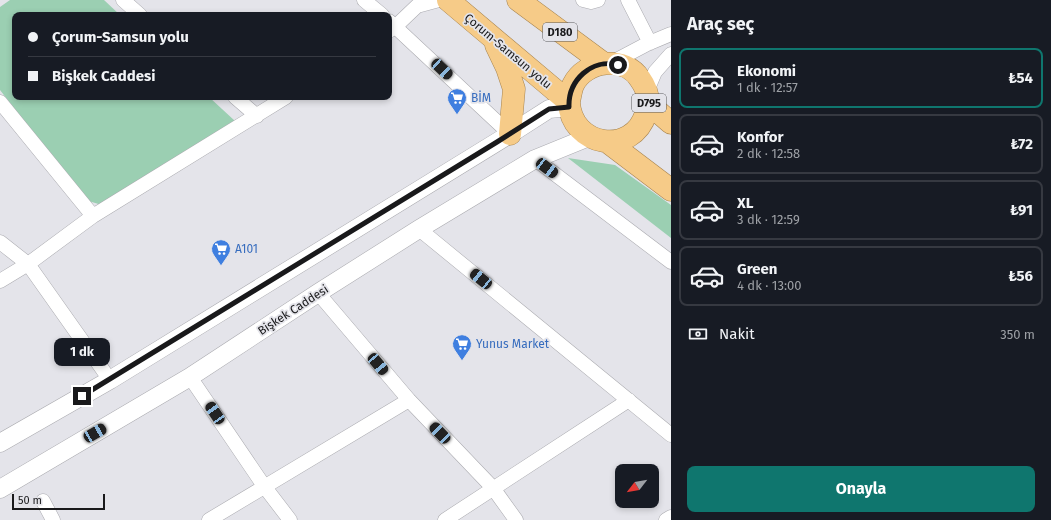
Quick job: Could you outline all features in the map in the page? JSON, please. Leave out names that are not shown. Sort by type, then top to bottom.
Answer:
[{"type":"highway","name":"Çorum-Samsun yolu","points":[[448,0],[569,105],[576,124],[671,190]]},
{"type":"highway","name":"D180","points":[[518,0],[607,63]]},
{"type":"highway","points":[[491,37],[508,68],[514,88],[510,134]]},
{"type":"highway","points":[[569,105],[574,84],[585,70],[607,63]]},
{"type":"highway","name":"D795","points":[[607,63],[626,67],[639,77],[648,98],[671,123]]},
{"type":"highway","name":"D795","points":[[599,140],[628,138],[643,124],[648,98]]},
{"type":"street","points":[[123,0],[137,12]]},
{"type":"street","points":[[364,0],[378,12]]},
{"type":"street","points":[[392,25],[417,6],[439,0]]},
{"type":"street","points":[[583,0],[592,2],[598,0]]},
{"type":"street","points":[[628,0],[650,42]]},
{"type":"street","points":[[392,27],[510,134]]},
{"type":"street","points":[[607,63],[650,42],[671,34]]},
{"type":"street","points":[[648,98],[655,72],[671,54]]},
{"type":"street","points":[[238,100],[257,116]]},
{"type":"street","points":[[0,281],[28,264],[93,216],[281,100]]},
{"type":"street","points":[[0,102],[93,216]]},
{"type":"street","points":[[0,443],[110,380],[549,109],[569,105]]},
{"type":"street","name":"Bişkek Caddesi","points":[[0,489],[190,377],[419,229],[535,159],[599,140]]},
{"type":"street","points":[[535,159],[671,262]]},
{"type":"street","points":[[419,229],[671,435]]},
{"type":"street","points":[[0,242],[28,264],[110,380]]},
{"type":"street","points":[[318,293],[408,400],[493,488],[516,520]]},
{"type":"street","points":[[190,377],[264,486],[290,520]]},
{"type":"street","points":[[209,520],[408,400]]},
{"type":"street","points":[[445,520],[629,400]]},
{"type":"street","points":[[43,501],[54,520]]},
{"type":"street","points":[[666,520],[671,517]]},
{"type":"green space","points":[[10,0],[104,0],[117,12],[12,12],[12,100],[212,100],[235,121],[102,205],[85,200],[0,90],[0,7]]},
{"type":"green space","points":[[568,158],[615,165],[671,205],[671,238]]},
{"type":"place","name":"BİM","points":[[457,115]]},
{"type":"place","name":"A101","points":[[221,266]]},
{"type":"place","name":"Yunus Market","points":[[462,361]]},
{"type":"route","points":[[82,396],[549,109],[569,107],[574,84],[585,70],[603,63],[618,65]]}]
